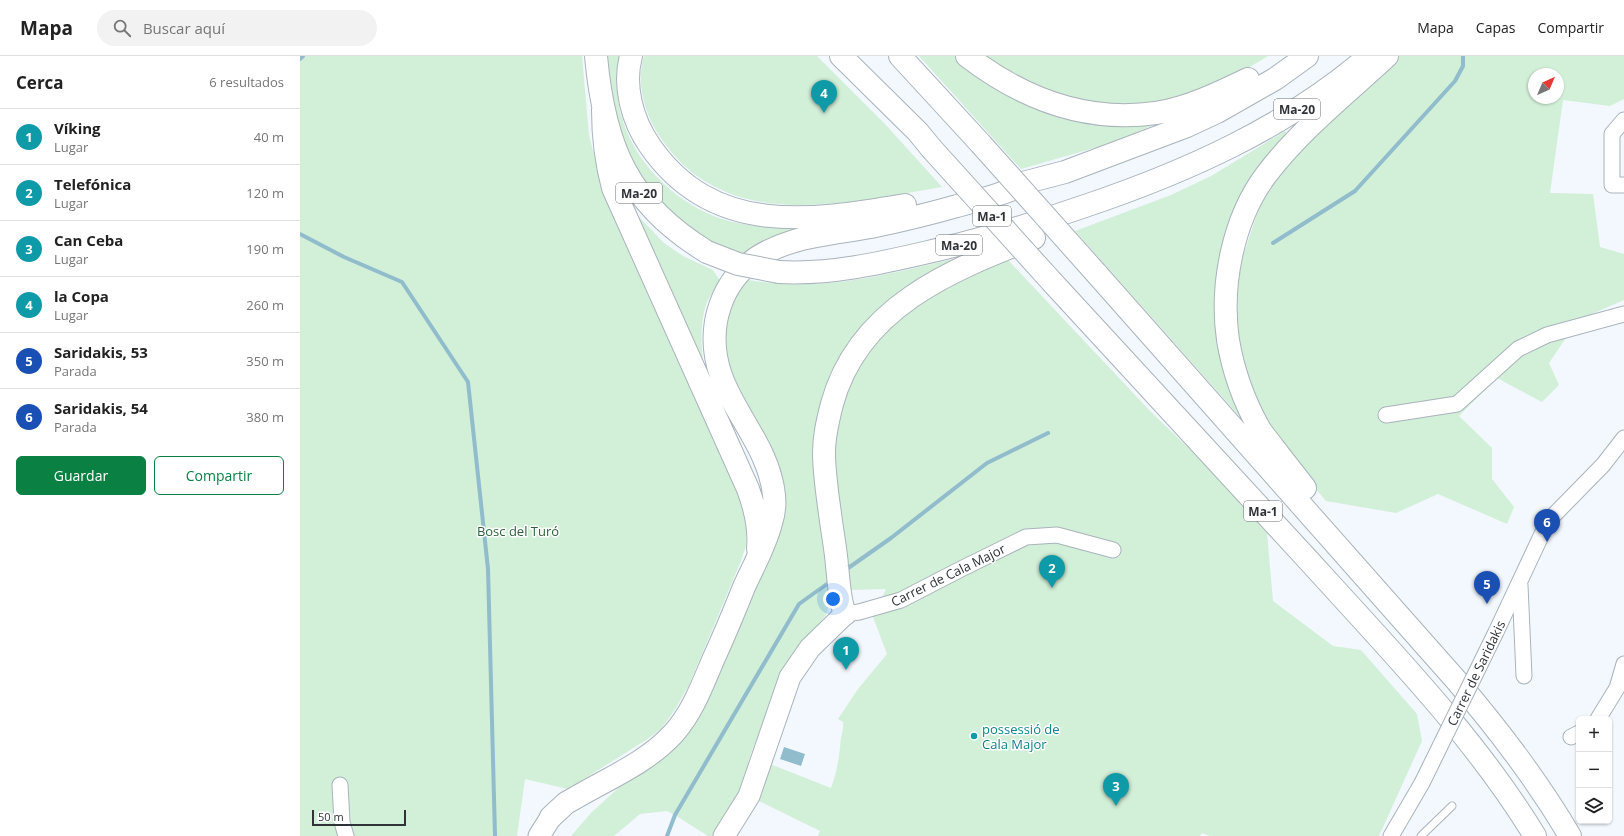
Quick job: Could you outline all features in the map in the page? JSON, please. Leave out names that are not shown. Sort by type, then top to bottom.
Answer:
[{"type":"highway","name":"Ma-20","points":[[596,56],[603,110],[614,147],[624,170],[635,188],[664,220],[707,252],[738,264],[779,272],[811,273],[839,270],[914,256],[1024,227],[1133,190],[1182,170],[1257,133],[1308,102],[1369,56]]},
{"type":"highway","name":"Ma-20","points":[[631,56],[628,79],[630,102],[645,139],[662,162],[686,184],[704,196],[734,209],[776,218],[832,216],[914,204],[1032,181],[1065,172],[1187,126],[1217,112],[1275,79],[1308,56]]},
{"type":"highway","points":[[830,56],[896,124],[924,140]]},
{"type":"highway","name":"Ma-1","points":[[841,56],[924,140],[1414,678],[1510,796],[1535,836]]},
{"type":"highway","name":"Ma-1","points":[[900,56],[1096,273],[1486,715],[1523,763],[1570,836]]},
{"type":"highway","points":[[967,56],[1007,84],[1036,98],[1081,111],[1099,114],[1122,114],[1157,112],[1192,103],[1224,91],[1255,76],[1288,56]]},
{"type":"highway","points":[[1338,546],[1328,518],[1259,429],[1237,374],[1228,339],[1226,321],[1227,289],[1233,251],[1240,227],[1251,199],[1266,176],[1302,133],[1387,56]]},
{"type":"highway","points":[[603,110],[603,133],[606,159],[613,188],[748,489],[757,523],[759,540],[758,556]]},
{"type":"highway","points":[[551,817],[576,798],[648,756],[665,742],[681,725],[697,698],[772,522],[774,502],[772,486],[762,456],[725,387],[717,365],[715,350],[715,326],[718,310],[730,284],[755,258],[775,247],[811,238],[916,217],[1010,192],[1032,181]]},
{"type":"highway","points":[[845,614],[841,603],[825,477],[824,451],[826,427],[839,383],[853,357],[869,334],[885,316],[898,306],[947,276],[984,257],[1117,206],[1133,190]]},
{"type":"street","points":[[1624,120],[1612,134],[1612,185],[1624,186]]},
{"type":"street","points":[[1386,415],[1458,404],[1518,349],[1547,335],[1624,314]]},
{"type":"street","name":"Carrer de Saridakis","points":[[1391,836],[1422,783],[1542,534],[1553,516],[1603,465],[1624,438]]},
{"type":"street","name":"Carrer de Cala Major","points":[[845,614],[859,612],[902,600],[1026,537],[1057,534],[1113,550]]},
{"type":"street","points":[[1520,582],[1524,676]]},
{"type":"street","points":[[724,836],[749,796],[790,677],[810,648],[845,614]]},
{"type":"street","points":[[1600,716],[1617,688],[1624,664]]},
{"type":"street","points":[[340,785],[342,822],[346,836]]},
{"type":"street","points":[[539,836],[551,817]]},
{"type":"lane","points":[[1421,836],[1452,806]]},
{"type":"green space","name":"Bosc del Turó","points":[[300,56],[582,56],[589,135],[598,171],[677,356],[740,495],[747,522],[746,546],[689,685],[674,711],[661,729],[568,789],[525,779],[517,836],[300,836]]},
{"type":"green space","points":[[606,56],[619,56],[616,74],[617,92],[627,133],[649,168],[663,183],[679,197],[716,217],[746,225],[797,227],[798,230],[766,240],[742,255],[708,241],[690,230],[657,200],[633,165],[614,114]]},
{"type":"green space","points":[[644,56],[817,56],[885,124],[942,187],[866,200],[827,204],[789,205],[752,200],[718,188],[687,168],[654,128],[646,108],[641,88]]},
{"type":"green space","points":[[919,56],[954,56],[998,87],[1161,122],[1108,144],[1021,169]]},
{"type":"green space","points":[[985,56],[1268,56],[1232,76],[1196,91],[1161,101],[1126,105],[1091,102],[1056,94],[1021,78]]},
{"type":"green space","points":[[1399,56],[1624,56],[1624,99],[1610,106],[1564,100],[1564,68],[1528,68],[1528,104],[1562,104],[1550,193],[1593,194],[1600,247],[1624,254],[1624,300],[1578,320],[1549,363],[1559,385],[1542,402],[1497,378],[1459,416],[1492,448],[1492,479],[1514,507],[1507,524],[1438,494],[1396,513],[1326,501],[1304,475],[1265,416],[1249,379],[1240,346],[1237,312],[1238,282],[1243,256],[1258,211],[1271,185],[1290,159]]},
{"type":"green space","points":[[1285,131],[1289,137],[1221,265],[1250,428],[1075,231],[1171,195],[1211,176]]},
{"type":"green space","points":[[634,212],[664,243],[683,256],[713,270],[720,281],[707,302],[703,317],[703,361]]},
{"type":"green space","points":[[1006,258],[1151,412],[1198,457],[1267,533],[1273,601],[1333,646],[1361,650],[1417,714],[1422,741],[1379,836],[1210,836],[1202,833],[1200,836],[818,836],[820,831],[757,800],[770,764],[831,788],[837,769],[843,728],[843,722],[838,719],[858,689],[887,654],[873,617],[886,589],[851,590],[840,506],[836,466],[836,442],[842,406],[855,376],[872,349],[893,326],[918,306],[975,273]]},
{"type":"green space","points":[[953,259],[955,264],[831,382],[832,595],[826,615],[788,662],[751,753],[739,796],[714,836],[708,836],[667,811],[640,814],[614,836],[571,836],[591,813],[626,781],[655,763],[777,534],[725,361],[725,317],[744,279],[771,283],[797,284],[850,281]]},
{"type":"water","points":[[784,747],[805,754],[801,766],[780,759]]},
{"type":"waterway","points":[[300,59],[303,56]]},
{"type":"waterway","points":[[1273,243],[1355,191],[1455,81],[1463,66],[1463,56]]},
{"type":"waterway","points":[[300,234],[344,257],[402,282],[468,382],[488,569],[495,836]]},
{"type":"waterway","points":[[844,571],[891,538],[987,463],[1048,433]]},
{"type":"waterway","points":[[667,836],[675,815],[799,604],[831,581]]},
{"type":"place","name":"la Copa","points":[[824,113]]},
{"type":"place","name":"Saridakis, 54","points":[[1547,542]]},
{"type":"place","name":"Telefónica","points":[[1052,588]]},
{"type":"place","name":"Saridakis, 53","points":[[1487,604]]},
{"type":"place","name":"Víking","points":[[846,670]]},
{"type":"place","name":"possessió de Cala Major","points":[[974,736]]},
{"type":"place","name":"Can Ceba","points":[[1116,806]]}]
